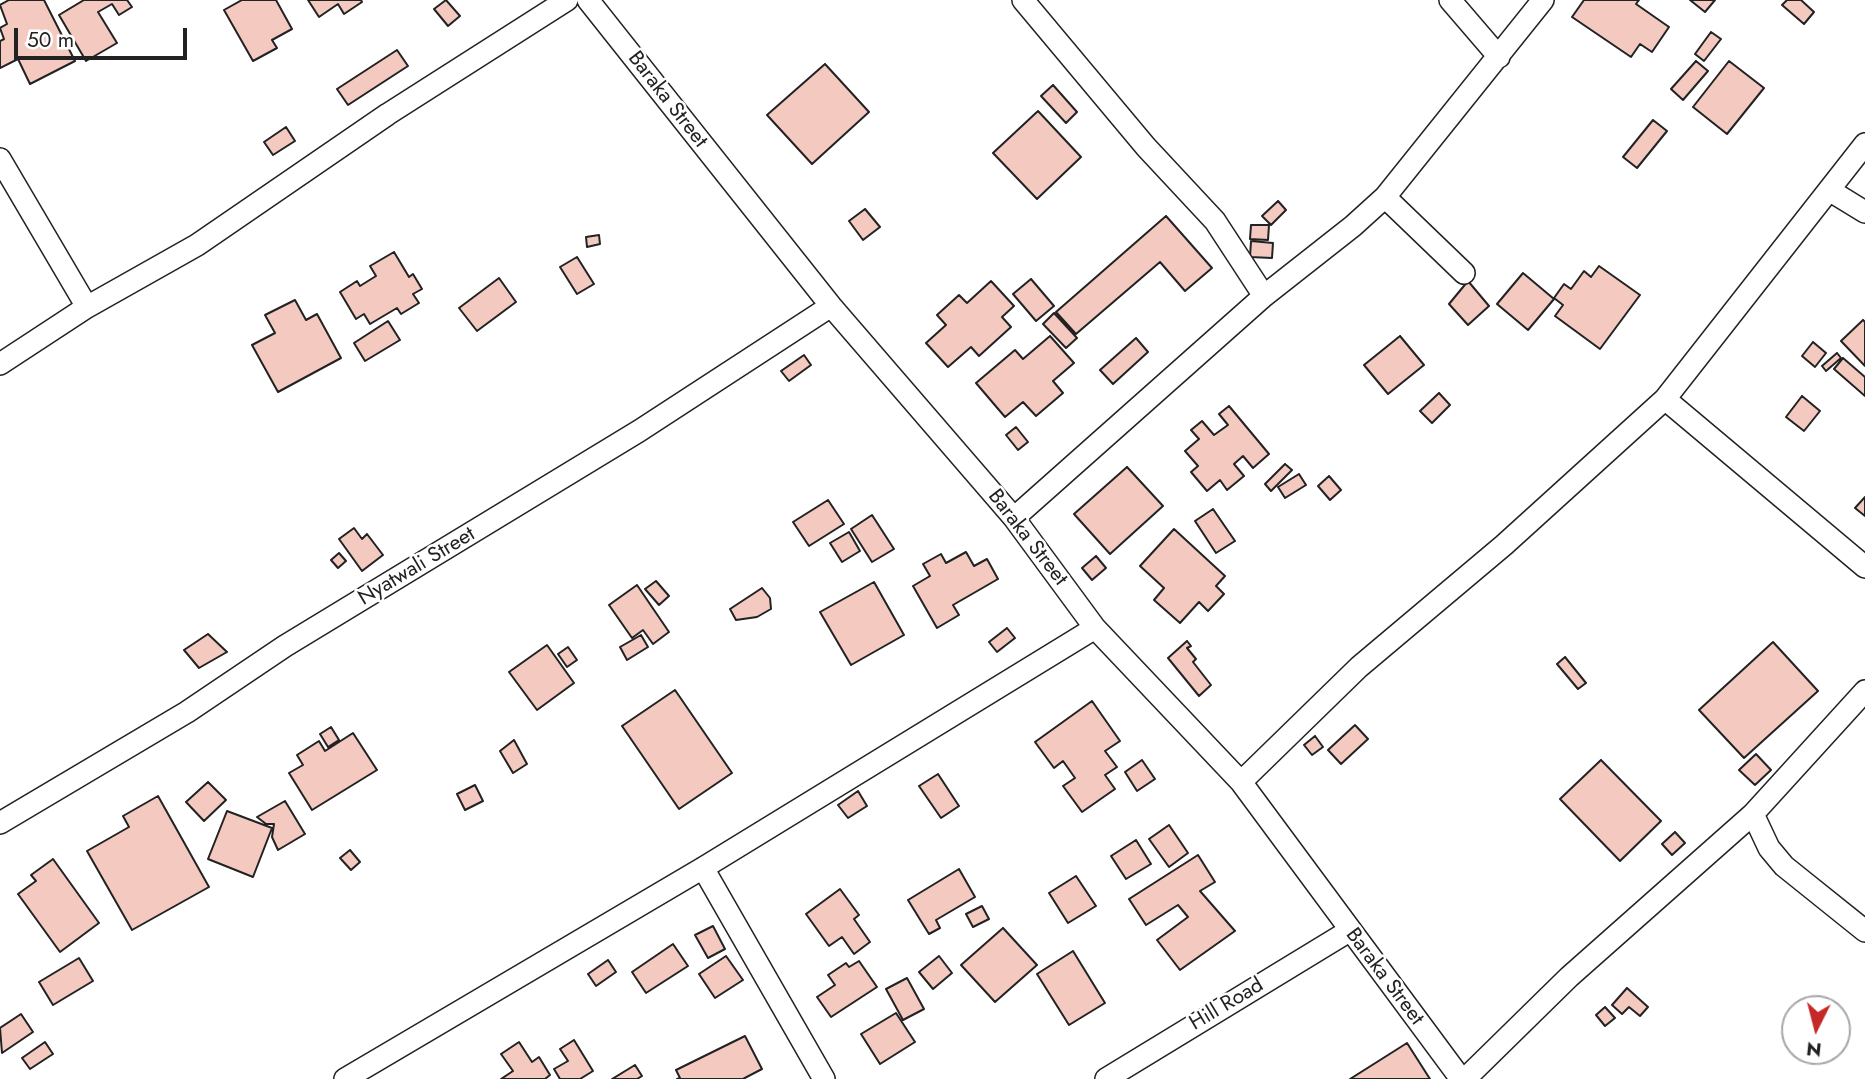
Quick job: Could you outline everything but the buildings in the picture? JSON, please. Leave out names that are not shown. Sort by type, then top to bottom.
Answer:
[{"type":"street","points":[[0,364],[87,307],[197,245],[388,114],[567,0]]},
{"type":"street","name":"Baraka Street","points":[[588,0],[831,306],[1014,518],[1095,628],[1241,782],[1349,931],[1463,1079]]},
{"type":"street","points":[[1023,0],[1146,147],[1215,221],[1264,296]]},
{"type":"street","points":[[1450,0],[1499,57]]},
{"type":"street","points":[[1014,518],[1264,296],[1353,226],[1385,197],[1543,0]]},
{"type":"street","points":[[1241,782],[1359,667],[1504,545],[1665,399],[1865,144]]},
{"type":"street","points":[[0,159],[87,307]]},
{"type":"street","points":[[1829,190],[1865,212]]},
{"type":"street","points":[[1385,197],[1464,273]]},
{"type":"street","name":"Nyatwali Street","points":[[0,823],[187,712],[285,646],[639,430],[831,306]]},
{"type":"street","points":[[1665,399],[1865,567]]},
{"type":"street","points":[[358,1076],[1095,628]]},
{"type":"street","points":[[1463,1079],[1569,977],[1753,814],[1865,691]]},
{"type":"street","points":[[1753,814],[1769,848],[1784,866],[1865,931]]},
{"type":"street","points":[[703,868],[824,1079]]},
{"type":"street","name":"Hill Road","points":[[1106,1079],[1349,931]]}]
